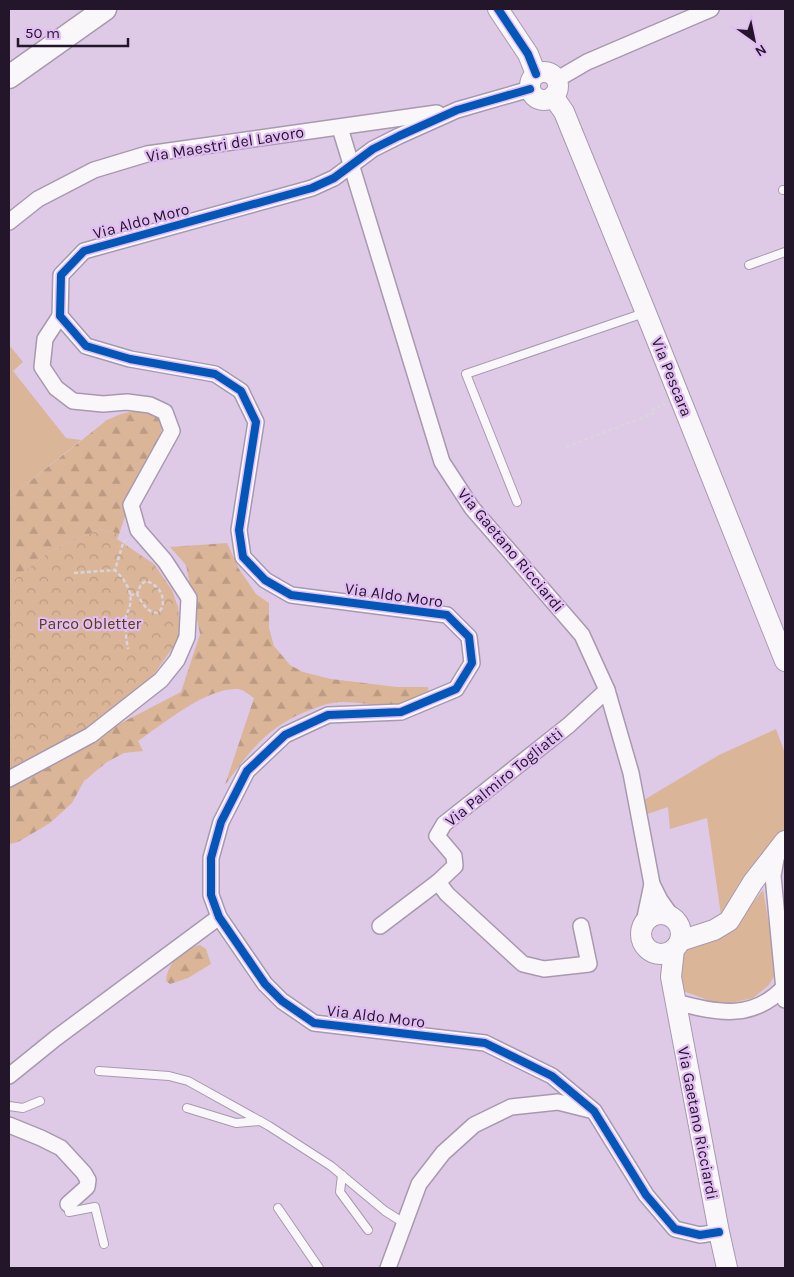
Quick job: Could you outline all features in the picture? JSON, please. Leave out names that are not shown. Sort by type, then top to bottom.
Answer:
[{"type":"main road","points":[[9,77],[106,9]]},
{"type":"street","points":[[498,9],[528,54],[538,98],[546,99],[555,88],[586,62],[711,9]]},
{"type":"street","name":"Via Maestri del Lavoro","points":[[350,166],[373,149],[457,110],[533,82]]},
{"type":"street","name":"Via Pescara","points":[[555,88],[785,662]]},
{"type":"street","name":"Via Maestri del Lavoro","points":[[9,222],[38,199],[94,170],[147,154],[457,110]]},
{"type":"street","name":"Via Gaetano Ricciardi","points":[[340,128],[350,166],[442,462],[472,508],[582,635],[606,690],[631,773],[652,884],[660,900],[674,918]]},
{"type":"street","name":"Via Aldo Moro","points":[[350,166],[334,178],[312,188],[84,251],[61,275],[60,316],[86,346],[130,359],[215,374],[241,391],[256,422],[239,530],[243,557],[265,580],[291,595],[447,615],[469,637],[472,663],[456,689],[401,712],[328,715],[285,735],[247,771],[221,822],[212,858],[211,895],[219,917],[265,984],[282,1002],[314,1023],[485,1043],[552,1076],[594,1111],[646,1195],[675,1229],[700,1235],[719,1232]]},
{"type":"street","points":[[9,779],[91,735],[161,680],[177,660],[187,637],[189,598],[165,561],[138,530],[131,505],[172,431],[165,412],[150,405],[127,402],[103,404],[73,401],[56,388],[42,367],[45,339],[60,316]]},
{"type":"street","name":"Via Palmiro Togliatti","points":[[438,882],[455,866],[454,856],[437,836],[444,824],[569,725],[606,690]]},
{"type":"street","points":[[708,932],[687,926],[667,914],[656,914],[644,922],[640,934],[645,947],[650,951],[662,954],[677,945],[722,927],[729,922],[753,882],[782,845]]},
{"type":"street","points":[[676,1002],[706,1010],[731,1012],[766,1002],[775,996],[784,994],[773,876],[782,845]]},
{"type":"street","points":[[380,926],[438,882],[447,894],[523,964],[544,969],[589,964],[581,926]]},
{"type":"street","name":"Via Gaetano Ricciardi","points":[[644,922],[652,884]]},
{"type":"street","points":[[9,1076],[56,1038],[219,917]]},
{"type":"street","points":[[674,918],[681,931],[677,945]]},
{"type":"street","name":"Via Gaetano Ricciardi","points":[[677,945],[671,977],[727,1268]]},
{"type":"street","name":"Via Gaetano Ricciardi","points":[[650,951],[671,977]]},
{"type":"street","points":[[388,1268],[419,1184],[443,1153],[474,1126],[511,1107],[558,1102],[594,1111]]},
{"type":"street","points":[[9,1125],[61,1148],[84,1173],[88,1180],[87,1187],[68,1204]]},
{"type":"lane","points":[[749,265],[785,252]]},
{"type":"lane","points":[[517,502],[466,374],[646,313]]},
{"type":"lane","points":[[99,1071],[169,1076],[188,1081],[260,1121],[331,1166],[385,1211],[404,1223]]},
{"type":"lane","points":[[9,1106],[23,1108],[40,1101]]},
{"type":"lane","points":[[187,1108],[236,1123],[260,1121]]},
{"type":"lane","points":[[342,1175],[340,1192],[368,1230]]},
{"type":"lane","points":[[68,1204],[69,1212],[95,1207],[104,1244]]},
{"type":"lane","points":[[278,1208],[319,1268]]},
{"type":"path","points":[[566,447],[655,413],[653,409],[680,398]]},
{"type":"path","points":[[115,570],[123,543],[138,530]]},
{"type":"path","points":[[74,573],[115,570],[126,580],[130,595],[130,606],[126,614],[128,648]]},
{"type":"path","points":[[146,581],[152,583],[161,592],[165,602],[163,608],[153,612],[148,610],[137,594],[141,584],[146,581]]},
{"type":"path","points":[[130,595],[137,594]]},
{"type":"green space","points":[[9,345],[23,362],[13,371],[66,438],[81,440],[9,498]]},
{"type":"green space","points":[[138,410],[156,414],[162,428],[157,450],[137,482],[119,534],[101,529],[50,551],[9,584],[9,498],[107,420]]},
{"type":"green space","name":"Parco Obletter","points":[[101,529],[119,534],[117,539],[154,564],[172,590],[178,607],[181,636],[154,674],[89,731],[9,771],[9,584],[50,551]]},
{"type":"green space","points":[[227,543],[239,569],[256,594],[269,603],[269,628],[274,646],[290,665],[303,672],[331,679],[397,687],[428,687],[429,693],[404,704],[383,705],[339,702],[324,705],[298,715],[273,730],[263,739],[225,785],[254,698],[240,689],[226,690],[213,694],[186,708],[138,741],[143,751],[124,753],[107,762],[84,781],[72,803],[50,823],[18,842],[9,844],[9,781],[181,692],[200,634],[186,565],[170,547]]},
{"type":"green space","points":[[776,729],[785,753],[785,831],[740,882],[721,915],[707,818],[670,829],[668,807],[644,815],[644,800],[719,755]]},
{"type":"green space","points":[[763,890],[777,971],[769,985],[753,998],[722,1005],[683,991],[679,968],[685,946],[732,929]]},
{"type":"green space","points":[[200,945],[206,949],[211,964],[188,978],[170,984],[166,981],[169,968],[177,957],[188,949]]},
{"type":"cycle path","points":[[498,9],[528,54],[536,74]]},
{"type":"cycle path","points":[[530,89],[457,110],[399,136],[373,149],[334,178],[312,188],[84,251],[61,275],[60,316],[86,346],[130,359],[215,374],[241,391],[256,422],[239,530],[243,557],[265,580],[291,595],[447,615],[469,637],[472,663],[456,689],[401,712],[328,715],[285,735],[247,771],[221,822],[211,858],[211,895],[219,917],[265,984],[282,1001],[314,1023],[485,1043],[552,1076],[594,1111],[646,1195],[675,1229],[700,1235],[719,1232]]}]
